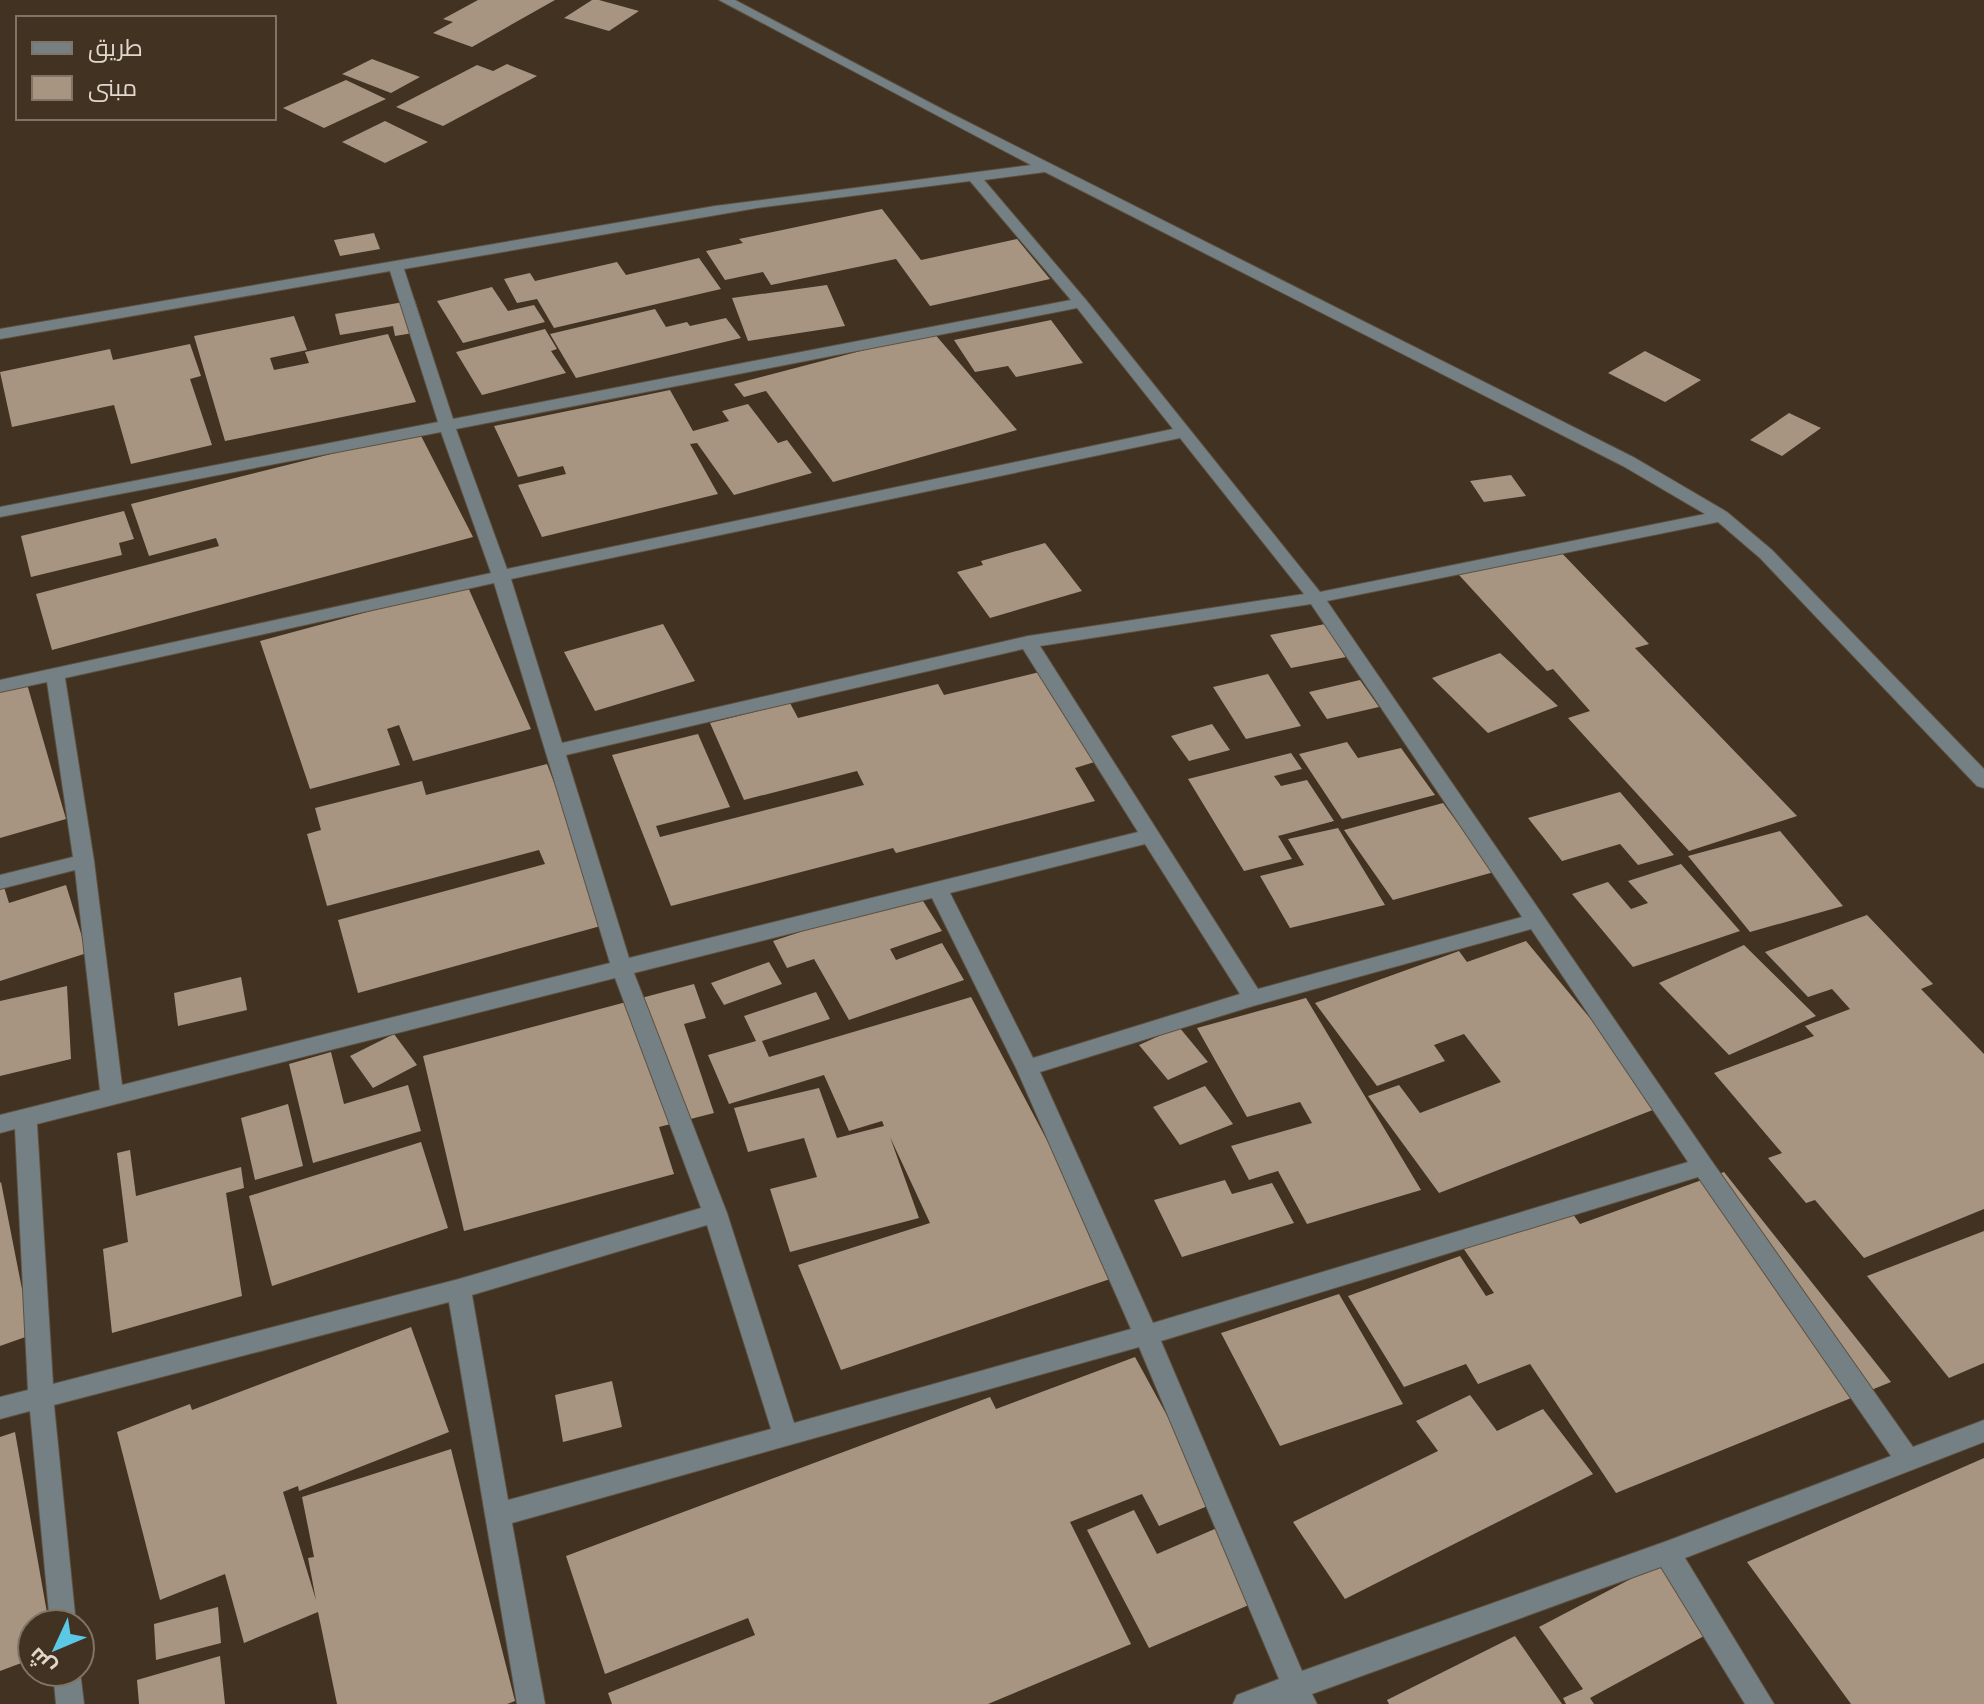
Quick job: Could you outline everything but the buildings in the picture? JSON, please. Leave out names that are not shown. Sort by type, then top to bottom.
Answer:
[{"type":"street","points":[[725,0],[939,113],[1629,462],[1721,516],[1797,586],[1984,781]]},
{"type":"street","points":[[0,334],[761,203],[854,189],[1051,167]]},
{"type":"street","points":[[974,177],[1081,303],[1316,598],[1703,1166],[1908,1460]]},
{"type":"street","points":[[396,266],[447,426],[501,576],[622,968],[715,1213],[786,1436]]},
{"type":"street","points":[[0,512],[1081,303]]},
{"type":"street","points":[[0,686],[1183,432]]},
{"type":"street","points":[[556,751],[1028,642],[1316,598],[1721,516]]},
{"type":"street","points":[[1028,642],[1253,998]]},
{"type":"street","points":[[55,675],[84,861],[112,1095]]},
{"type":"street","points":[[0,1124],[1152,835]]},
{"type":"street","points":[[0,882],[84,861]]},
{"type":"street","points":[[938,890],[1027,1068],[1146,1335],[1299,1696]]},
{"type":"street","points":[[1027,1068],[1253,998],[1538,920]]},
{"type":"street","points":[[25,1117],[41,1396],[61,1608]]},
{"type":"street","points":[[498,1515],[1146,1335],[1703,1166]]},
{"type":"street","points":[[0,1408],[459,1289],[715,1213]]},
{"type":"street","points":[[459,1289],[531,1704]]},
{"type":"street","points":[[1247,1704],[1299,1696],[1984,1431]]},
{"type":"street","points":[[1667,1553],[1760,1704]]}]
